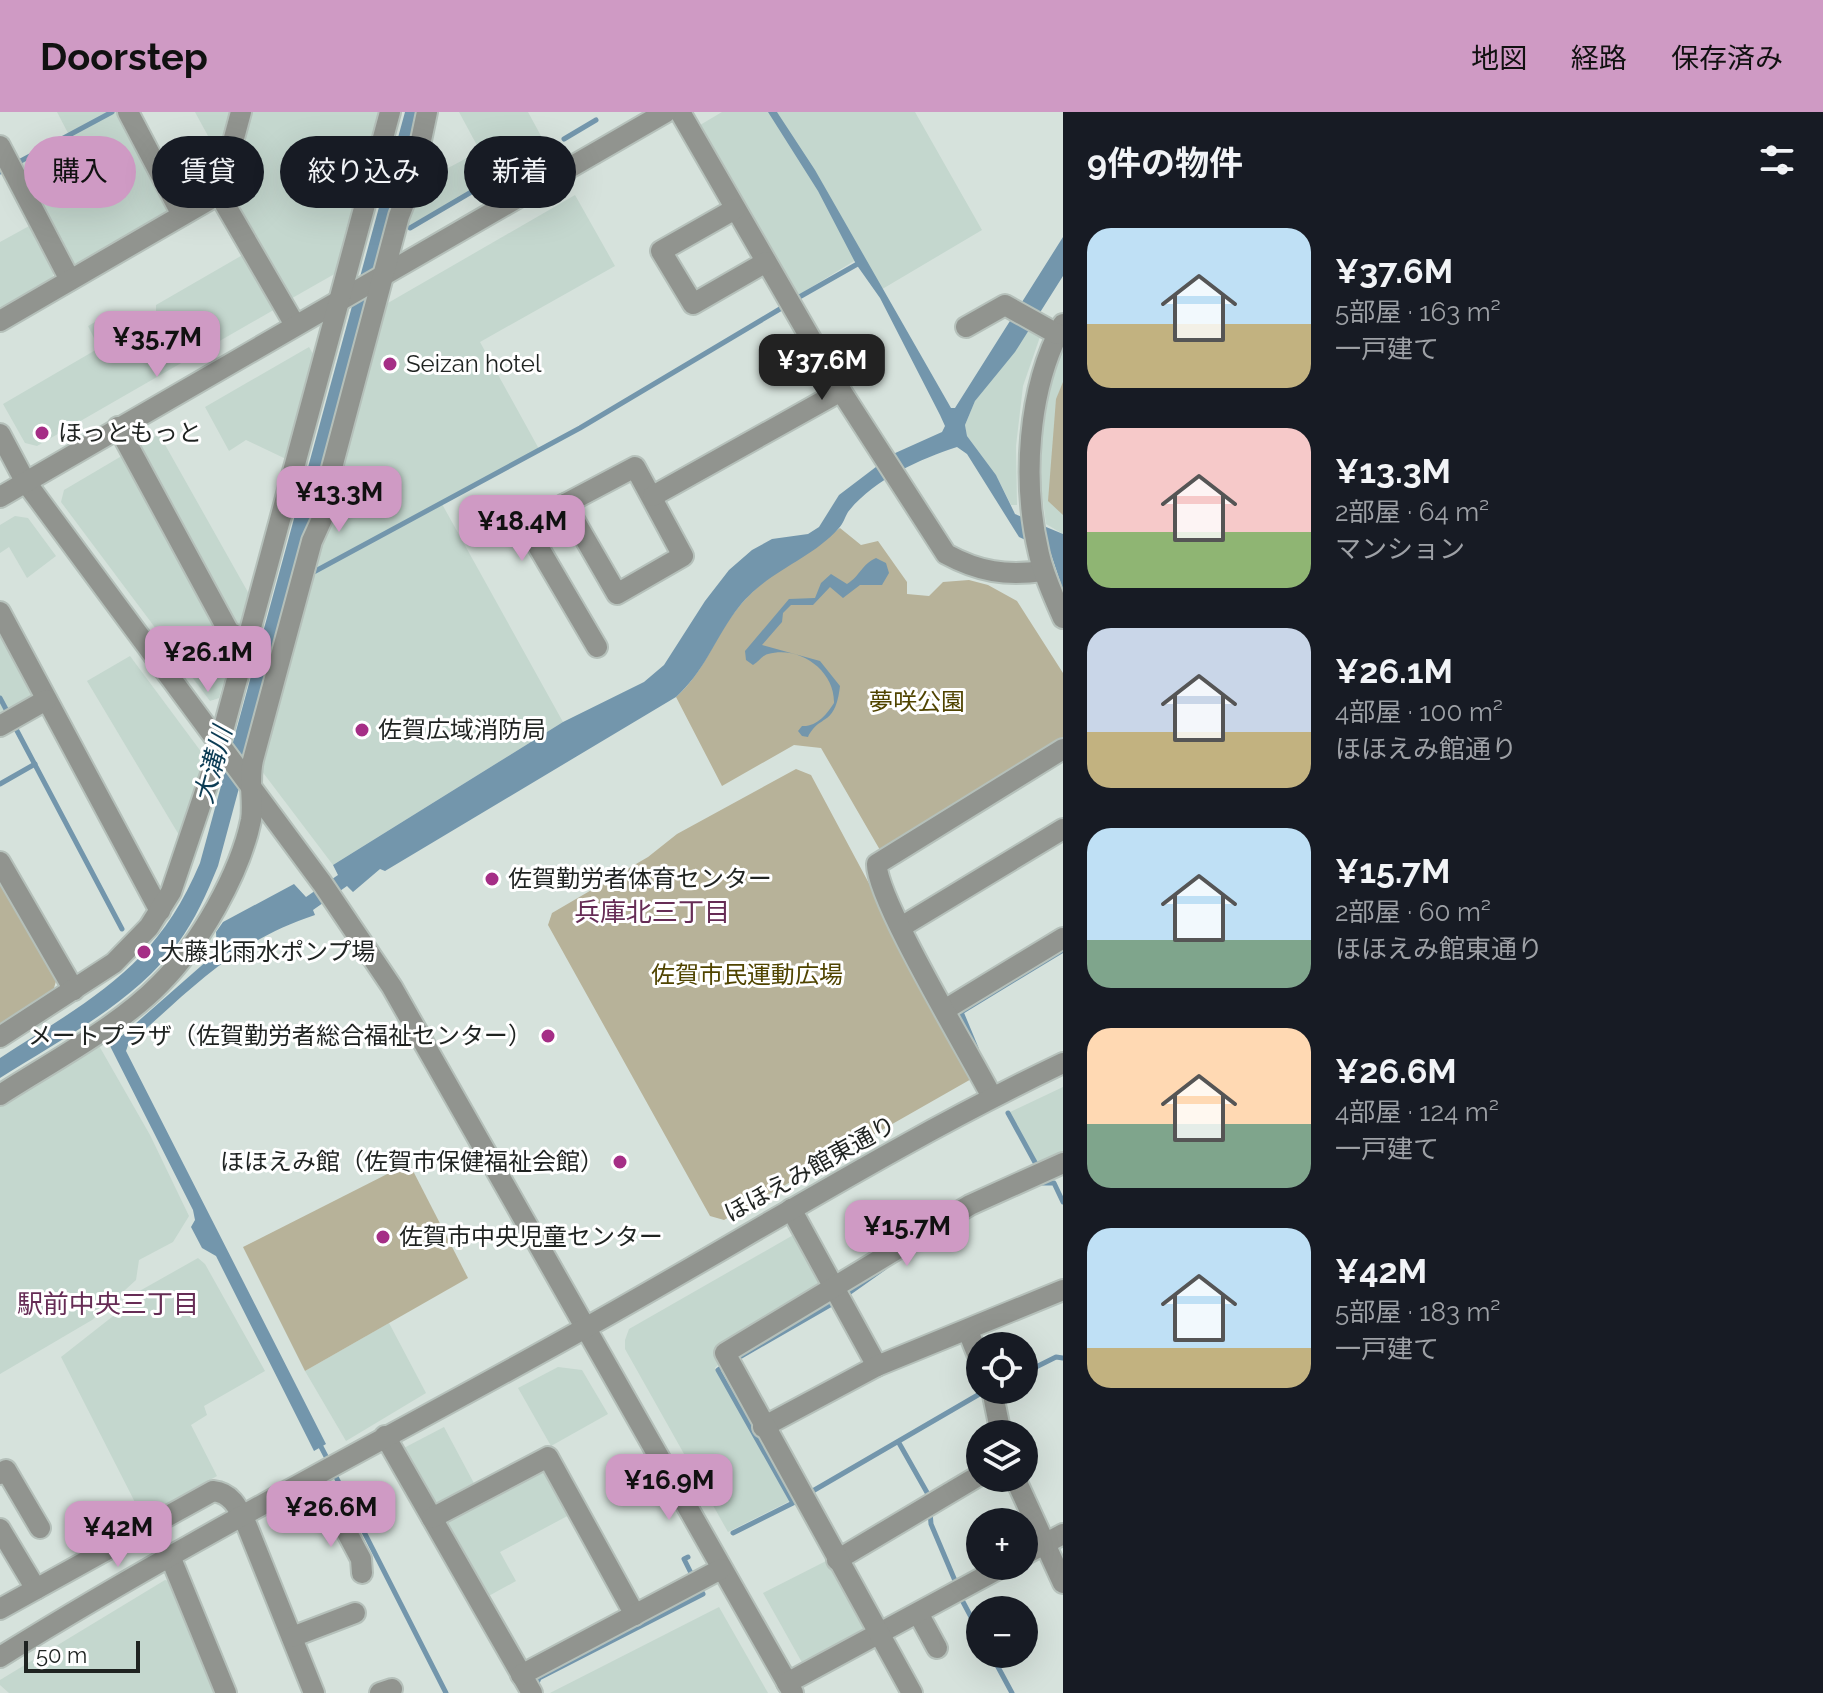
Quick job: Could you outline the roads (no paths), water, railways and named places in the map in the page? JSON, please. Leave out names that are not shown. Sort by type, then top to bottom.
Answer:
[{"type":"street","points":[[128,112],[182,215]]},
{"type":"street","points":[[235,136],[241,112]]},
{"type":"street","points":[[0,1037],[114,963],[149,927],[171,892],[222,748],[246,640],[390,112]]},
{"type":"street","points":[[0,1095],[119,1017],[160,984],[224,892],[251,819],[246,779],[312,541],[324,511],[329,479],[412,183],[427,112]]},
{"type":"street","points":[[0,497],[666,112]]},
{"type":"street","points":[[680,112],[841,391],[946,554],[969,567],[1001,574],[1043,571]]},
{"type":"street","points":[[0,146],[70,280]]},
{"type":"street","points":[[0,321],[194,208]]},
{"type":"street","points":[[227,208],[295,325]]},
{"type":"street","points":[[735,209],[661,251],[693,304],[766,262]]},
{"type":"street","points":[[966,327],[1005,305],[1038,324],[1060,329],[1040,385],[1033,434],[1033,515],[1043,571],[1063,618]]},
{"type":"street","points":[[653,496],[841,391]]},
{"type":"street","points":[[118,427],[229,632],[246,640]]},
{"type":"street","points":[[0,434],[25,481],[328,891],[407,1013],[790,1688],[978,1580]]},
{"type":"street","points":[[565,504],[617,594],[683,556],[635,467],[565,504],[526,526],[597,647]]},
{"type":"street","points":[[0,612],[160,911]]},
{"type":"street","points":[[0,726],[46,700]]},
{"type":"street","points":[[992,1097],[901,927],[876,875],[877,864],[1063,749]]},
{"type":"street","points":[[901,927],[1063,829]]},
{"type":"street","points":[[0,862],[74,990]]},
{"type":"street","points":[[946,1009],[1063,938]]},
{"type":"street","name":"ほほえみ館東通り","points":[[0,1657],[241,1514],[586,1328],[992,1097],[1063,1063]]},
{"type":"street","points":[[912,1693],[728,1364],[725,1353],[836,1296],[970,1205],[1061,1170]]},
{"type":"street","points":[[791,1209],[877,1366]]},
{"type":"street","points":[[763,1427],[877,1366],[1063,1290]]},
{"type":"street","points":[[385,1436],[532,1693]]},
{"type":"street","points":[[432,1518],[548,1457],[635,1615]]},
{"type":"street","points":[[0,1474],[6,1470],[40,1528]]},
{"type":"street","points":[[318,1472],[320,1500],[361,1559],[362,1573]]},
{"type":"street","points":[[837,1560],[966,1483]]},
{"type":"street","points":[[0,1609],[213,1491],[224,1492],[241,1514],[314,1693]]},
{"type":"street","points":[[1024,1492],[1054,1539],[1063,1583]]},
{"type":"street","points":[[0,1529],[36,1589]]},
{"type":"street","points":[[170,1556],[226,1693]]},
{"type":"street","points":[[521,1675],[721,1569]]},
{"type":"street","points":[[292,1637],[355,1613]]},
{"type":"street","points":[[918,1613],[937,1648]]},
{"type":"water","points":[[405,112],[421,112],[415,136],[398,136]]},
{"type":"water","points":[[768,112],[777,112],[815,170],[951,408],[955,408],[1063,237],[1063,276],[1015,352],[975,401],[965,425],[967,436],[996,475],[1015,514],[1063,534],[1063,590],[1050,551],[1019,537],[967,454],[957,447],[913,464],[870,490],[827,540],[759,586],[735,612],[694,677],[676,697],[385,871],[380,869],[353,892],[347,886],[313,910],[315,915],[286,926],[236,953],[128,1045],[126,1051],[326,1444],[314,1451],[216,1256],[202,1248],[191,1227],[195,1220],[193,1210],[110,1046],[217,952],[216,932],[223,922],[294,884],[306,897],[338,875],[333,865],[563,722],[644,682],[664,665],[729,570],[752,550],[772,539],[808,534],[819,527],[839,495],[893,454],[942,432],[945,426],[940,415],[880,298],[856,264],[818,191]]},
{"type":"water","points":[[379,208],[395,208],[214,876],[178,943],[140,984],[95,1018],[0,1078],[0,1058],[92,998],[141,955],[183,899],[200,863]]},
{"type":"water","points":[[876,558],[886,563],[889,573],[882,585],[860,585],[843,598],[830,587],[813,605],[791,605],[783,613],[782,622],[762,645],[791,653],[768,654],[753,665],[746,660],[745,651],[789,599],[815,598],[821,583],[831,574],[847,584]]},
{"type":"water","points":[[795,654],[820,661],[840,686],[831,714],[808,737],[802,736],[798,731],[802,726],[817,722],[834,703],[833,691],[822,671]]},
{"type":"waterway","points":[[17,163],[112,112]]},
{"type":"waterway","points":[[569,136],[596,120]]},
{"type":"waterway","points":[[410,228],[464,196]]},
{"type":"waterway","points":[[794,300],[861,262]]},
{"type":"waterway","points":[[310,574],[580,428],[785,306]]},
{"type":"waterway","points":[[0,698],[8,713]]},
{"type":"waterway","points":[[15,727],[122,929]]},
{"type":"waterway","points":[[0,784],[35,764]]},
{"type":"waterway","points":[[976,1048],[961,1012],[1063,950]]},
{"type":"waterway","points":[[1008,1113],[1037,1166]]},
{"type":"waterway","points":[[1040,1183],[1054,1183],[1063,1202]]},
{"type":"waterway","points":[[843,1297],[884,1268]]},
{"type":"waterway","points":[[736,1359],[835,1302]]},
{"type":"waterway","points":[[1038,1366],[1056,1357],[1063,1358]]},
{"type":"waterway","points":[[727,1364],[718,1370],[793,1503],[733,1533]]},
{"type":"waterway","points":[[811,1492],[966,1402]]},
{"type":"waterway","points":[[318,1441],[330,1464]]},
{"type":"waterway","points":[[899,1443],[929,1496]]},
{"type":"waterway","points":[[334,1473],[446,1693]]},
{"type":"waterway","points":[[930,1512],[931,1524],[956,1583]]},
{"type":"waterway","points":[[688,1557],[684,1559],[694,1579]]},
{"type":"waterway","points":[[537,1683],[539,1678],[703,1594],[699,1587]]},
{"type":"waterway","points":[[962,1600],[966,1608]]},
{"type":"waterway","points":[[999,1668],[1012,1693]]},
{"type":"place","name":"Seizan hotel","points":[[390,364]]},
{"type":"place","name":"ほっともっと","points":[[42,433]]},
{"type":"place","name":"佐賀広域消防局","points":[[362,730]]},
{"type":"place","name":"佐賀勤労者体育センター","points":[[492,879]]},
{"type":"place","name":"大藤北雨水ポンプ場","points":[[144,952]]},
{"type":"place","name":"メートプラザ（佐賀勤労者総合福祉センター）","points":[[548,1036]]},
{"type":"place","name":"ほほえみ館（佐賀市保健福祉会館）","points":[[620,1162]]},
{"type":"place","name":"佐賀市中央児童センター","points":[[383,1237]]},
{"type":"district","name":"兵庫北三丁目","points":[[652,912]]},
{"type":"district","name":"駅前中央三丁目","points":[[108,1304]]},
{"type":"park label","name":"夢咲公園","points":[[917,702]]},
{"type":"park label","name":"佐賀市民運動広場","points":[[747,975]]},
{"type":"water label","name":"大溝川","points":[[213,765]]}]
